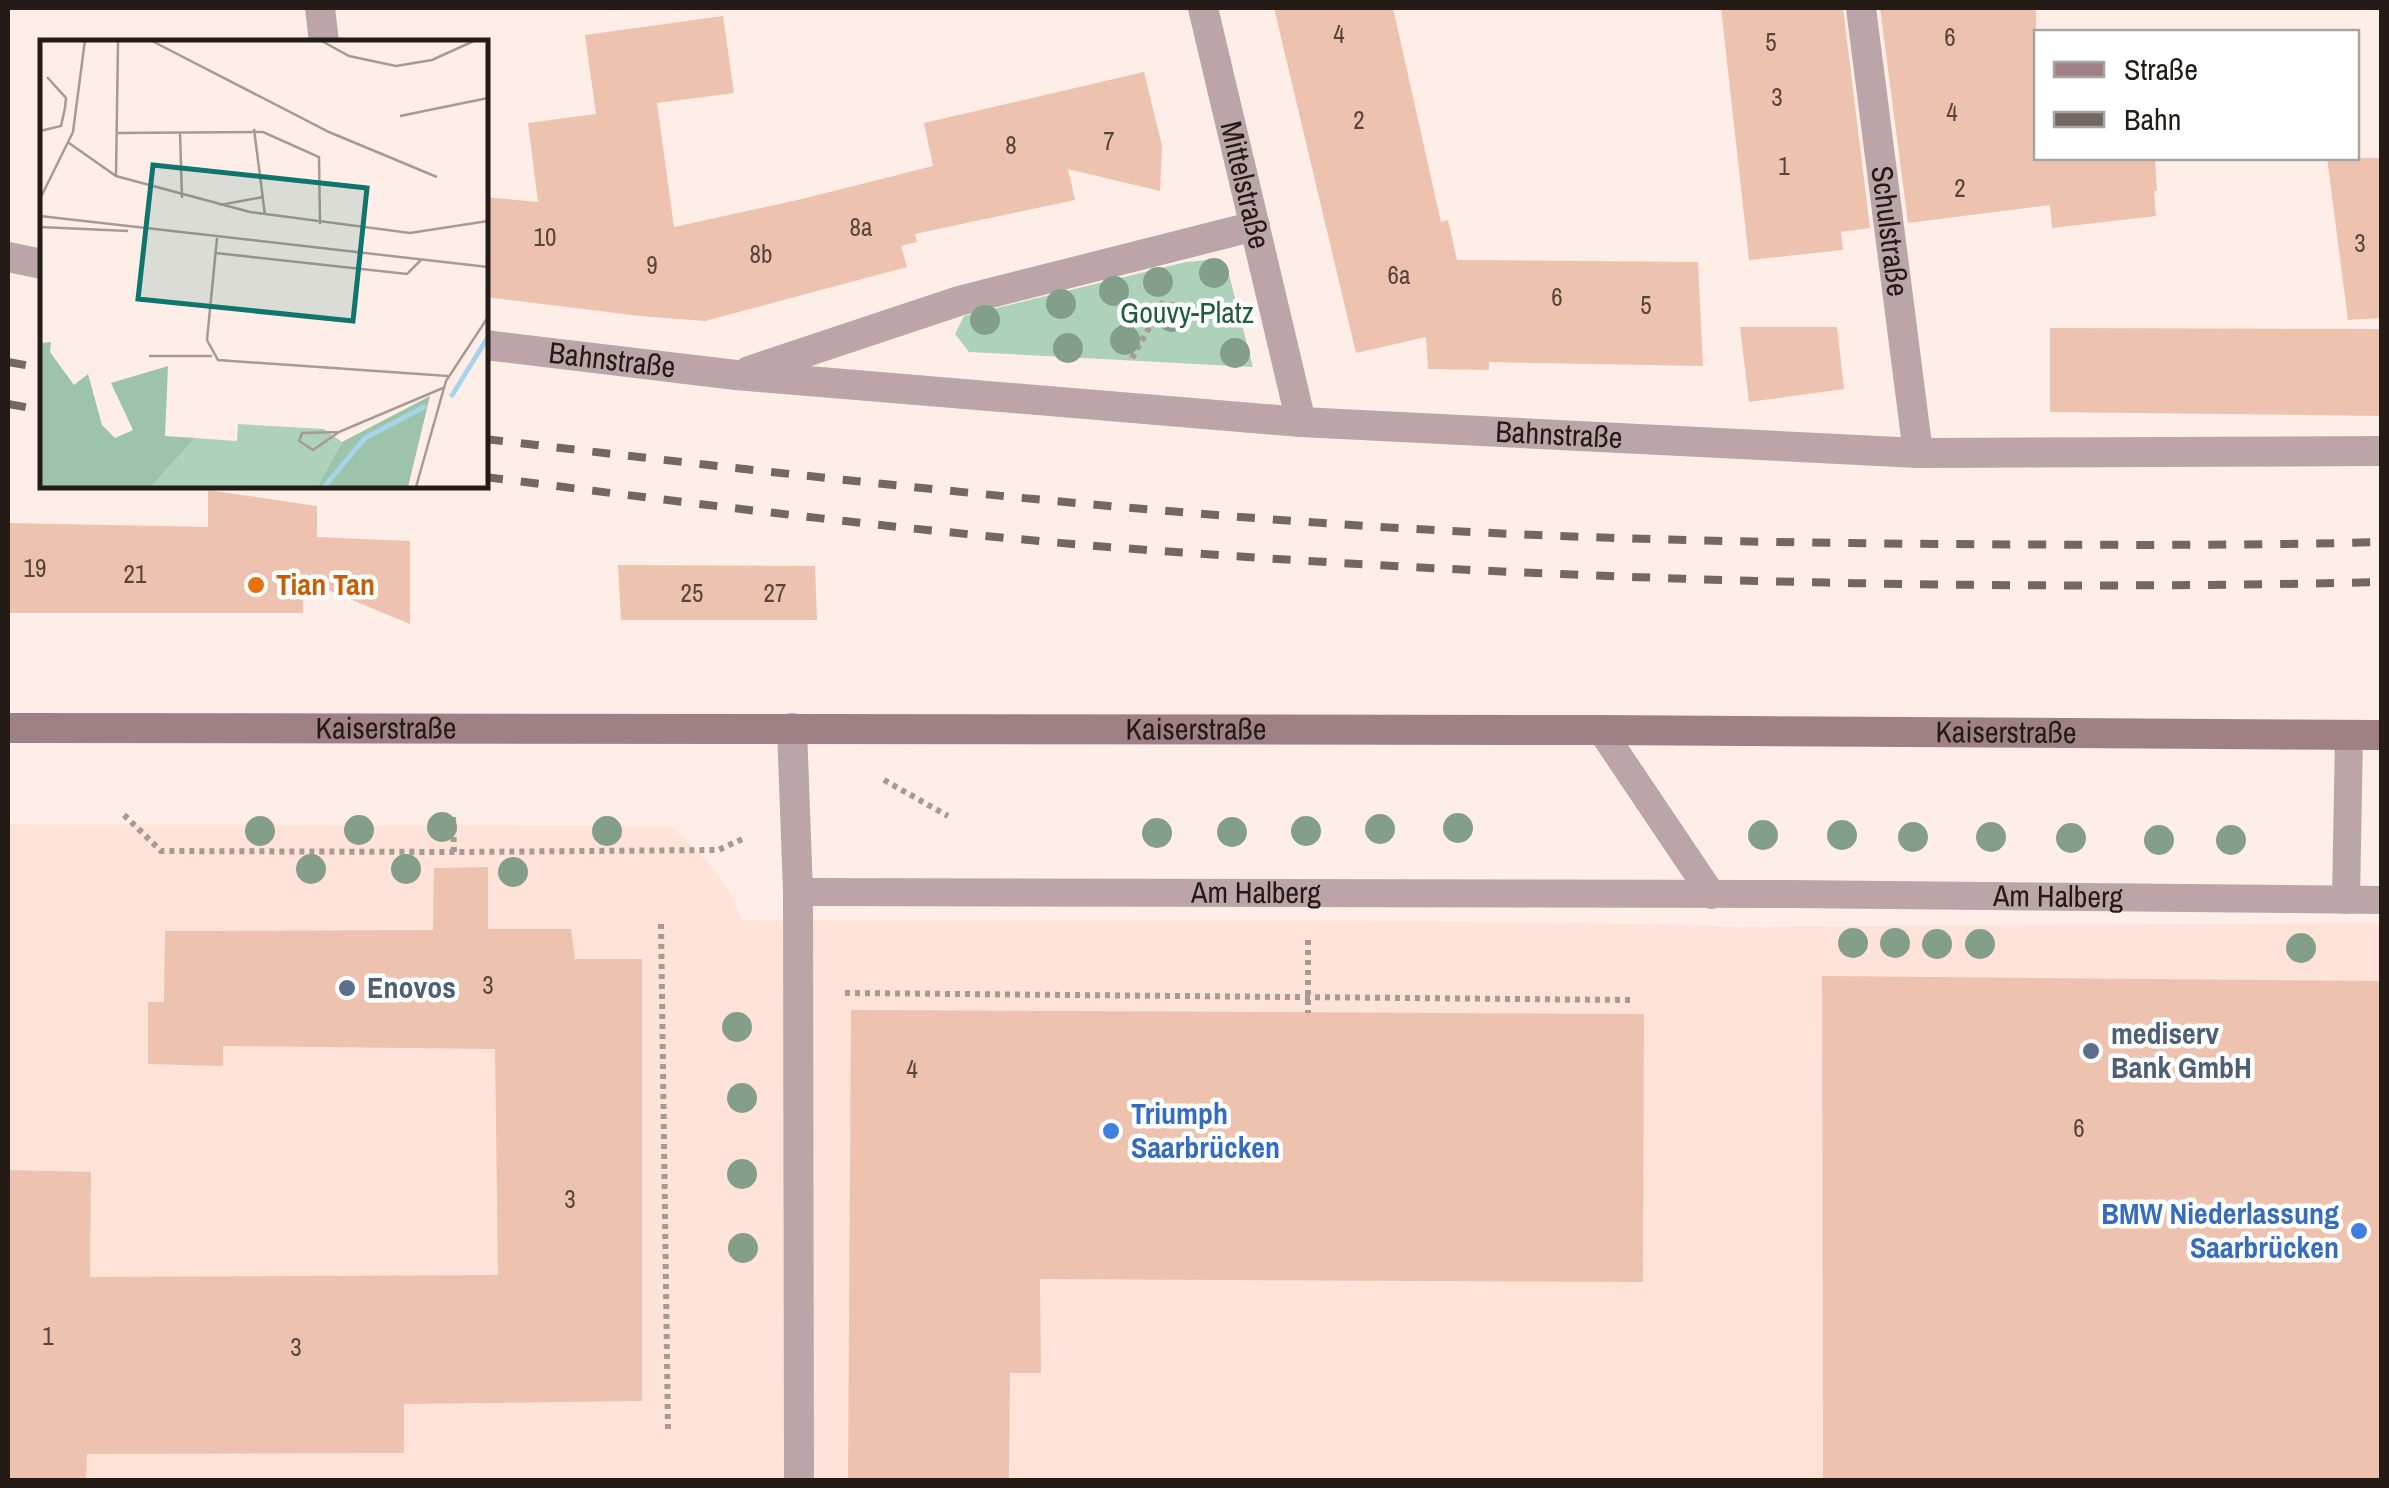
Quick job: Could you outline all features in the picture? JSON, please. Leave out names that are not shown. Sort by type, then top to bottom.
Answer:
[{"type":"main road","name":"Kaiserstraße","points":[[8,728],[1600,730],[2382,736]]},
{"type":"street","points":[[320,8],[324,40]]},
{"type":"street","name":"Mittelstraße","points":[[1203,8],[1301,422]]},
{"type":"street","name":"Schulstraße","points":[[1860,8],[1918,452]]},
{"type":"street","name":"Bahnstraße","points":[[736,375],[960,301],[1255,226]]},
{"type":"street","points":[[8,256],[40,264]]},
{"type":"street","name":"Bahnstraße","points":[[488,345],[736,375],[1301,422],[1918,452],[2382,452]]},
{"type":"street","points":[[792,728],[798,892],[799,1480]]},
{"type":"lane","points":[[1600,730],[1712,896]]},
{"type":"lane","points":[[2346,900],[2349,735]]},
{"type":"lane","name":"Am Halberg","points":[[798,892],[2382,900]]},
{"type":"path","points":[[1131,360],[1168,295]]},
{"type":"path","points":[[124,815],[162,851],[718,850]]},
{"type":"path","points":[[453,817],[454,852]]},
{"type":"path","points":[[661,924],[668,1433]]},
{"type":"path","points":[[1308,939],[1308,1013]]},
{"type":"path","points":[[798,992],[1630,1000]]},
{"type":"shaded area","points":[[8,824],[672,826],[728,889],[742,920],[1308,920],[1746,927],[2381,923],[2381,1480],[8,1480]]},
{"type":"green space","name":"Gouvy-Platz","points":[[1209,260],[1227,267],[1253,367],[969,352],[955,334],[964,316],[1186,262]]},
{"type":"building","points":[[1274,8],[1393,8],[1441,222],[1448,220],[1457,260],[1698,262],[1703,366],[1489,362],[1489,370],[1428,369],[1426,337],[1356,353]]},
{"type":"building","points":[[1721,8],[1843,8],[1870,228],[1841,232],[1843,250],[1749,260]]},
{"type":"building","points":[[1880,8],[2036,8],[2034,160],[2155,160],[2156,216],[2052,228],[2050,205],[1908,223]]},
{"type":"building","points":[[723,16],[734,93],[657,103],[674,227],[933,166],[924,123],[1144,72],[1162,146],[1160,191],[1068,169],[1075,200],[915,234],[917,242],[901,246],[907,267],[705,321],[488,297],[488,197],[538,202],[528,123],[596,114],[585,35]]},
{"type":"building","points":[[2382,158],[2382,318],[2348,320],[2327,160]]},
{"type":"building","points":[[1740,327],[1837,327],[1844,389],[1749,402]]},
{"type":"building","points":[[2050,328],[2382,329],[2382,416],[2050,412]]},
{"type":"building","points":[[208,490],[317,506],[317,537],[410,541],[410,624],[304,580],[303,613],[8,613],[8,523],[208,527]]},
{"type":"building","points":[[618,565],[815,566],[817,620],[621,620]]},
{"type":"building","points":[[488,867],[488,929],[571,929],[575,959],[642,959],[642,1401],[404,1404],[404,1453],[87,1454],[86,1480],[8,1480],[8,1170],[91,1172],[90,1277],[498,1275],[495,1049],[223,1046],[223,1066],[148,1064],[148,1002],[164,1002],[165,931],[433,930],[434,868]]},
{"type":"building","points":[[1822,976],[2382,981],[2382,1480],[1823,1480]]},
{"type":"building","points":[[851,1010],[1644,1014],[1643,1282],[1040,1279],[1041,1373],[1010,1373],[1009,1480],[848,1480]]},
{"type":"railway","points":[[8,362],[40,368]]},
{"type":"railway","points":[[8,404],[40,410]]},
{"type":"railway","points":[[488,439],[1055,501],[1467,532],[1883,543],[2382,542]]},
{"type":"railway","points":[[488,477],[1041,541],[1436,568],[1909,584],[2382,582]]},
{"type":"place","name":"Tian Tan","points":[[256,585]]},
{"type":"place","name":"Enovos","points":[[347,988]]},
{"type":"place","name":"mediserv Bank GmbH","points":[[2091,1051]]},
{"type":"place","name":"Triumph Saarbrücken","points":[[1111,1131]]},
{"type":"place","name":"BMW Niederlassung Saarbrücken","points":[[2359,1231]]}]
